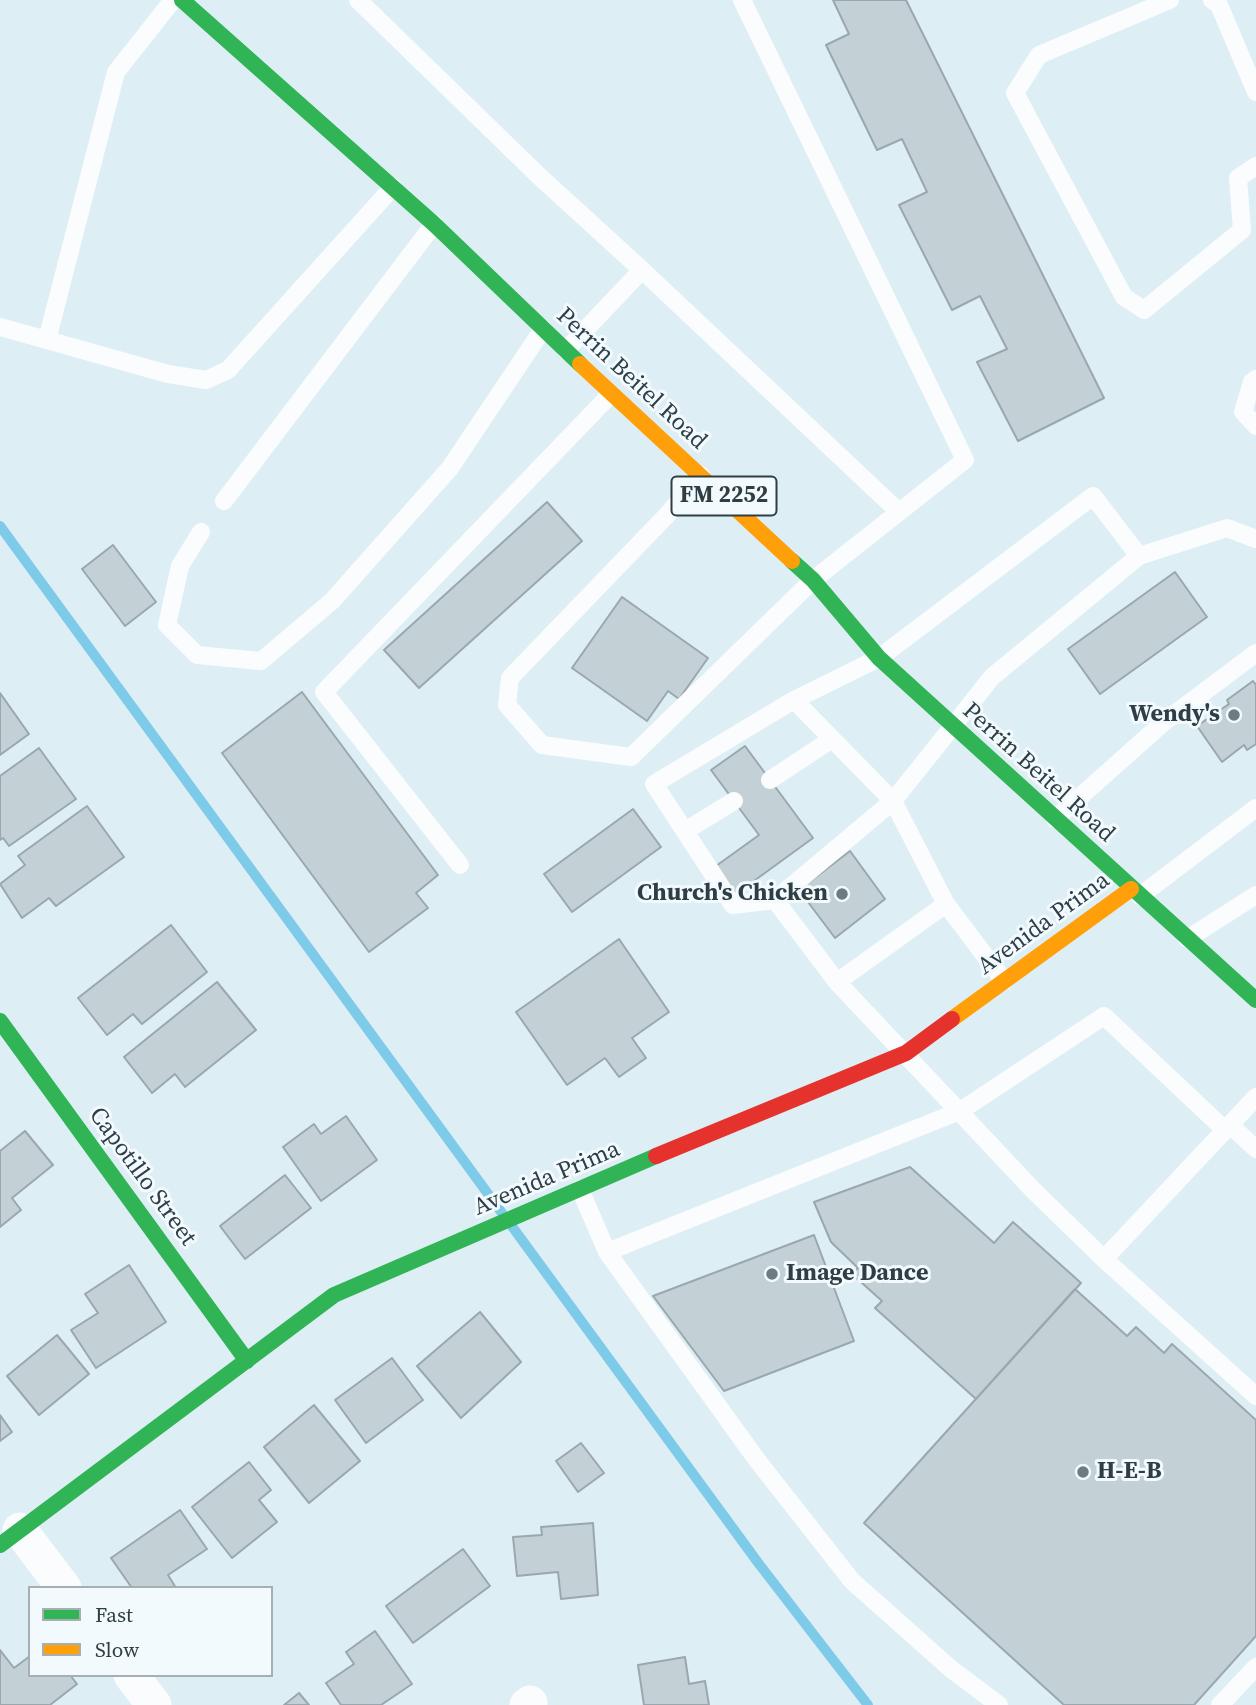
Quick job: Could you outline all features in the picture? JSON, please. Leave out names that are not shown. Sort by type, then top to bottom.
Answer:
[{"type":"street","name":"Perrin Beitel Road","points":[[182,0],[434,224],[611,394],[813,580],[879,658],[1256,1000]]},
{"type":"street","name":"Avenida Prima","points":[[10,1537],[334,1295],[534,1207],[906,1053],[1004,981],[1135,893]]},
{"type":"street","name":"Capotillo Street","points":[[0,1021],[247,1361]]},
{"type":"street","points":[[10,1537],[62,1586]]},
{"type":"street","points":[[132,1677],[153,1705]]},
{"type":"lane","points":[[47,340],[116,72],[173,0]]},
{"type":"lane","points":[[358,0],[539,177],[898,511]]},
{"type":"lane","points":[[701,475],[510,678],[507,705],[542,745],[631,757],[813,580],[965,460],[742,0]]},
{"type":"lane","points":[[1170,0],[1040,55],[1014,93],[1124,297],[1144,310],[1242,230],[1238,178],[1256,166]]},
{"type":"lane","points":[[1220,2],[1256,92]]},
{"type":"lane","points":[[0,327],[168,374],[206,380],[228,370],[393,187]]},
{"type":"lane","points":[[224,501],[434,224]]},
{"type":"lane","points":[[566,350],[642,270]]},
{"type":"lane","points":[[201,532],[180,566],[167,625],[197,655],[261,661],[331,601],[450,468],[543,329]]},
{"type":"lane","points":[[1256,379],[1252,382],[1243,412],[1256,426]]},
{"type":"lane","points":[[460,866],[324,692],[611,394]]},
{"type":"lane","points":[[1139,556],[1093,496],[879,658],[794,700],[654,783],[733,905],[775,900],[893,801],[992,677],[1139,556],[1227,528],[1256,539]]},
{"type":"lane","points":[[1055,819],[1164,722],[1256,653]]},
{"type":"lane","points":[[794,700],[893,801],[946,904],[1004,981]]},
{"type":"lane","points":[[770,780],[832,739]]},
{"type":"lane","points":[[685,831],[734,801]]},
{"type":"lane","points":[[1135,893],[1256,808]]},
{"type":"lane","points":[[1188,939],[1256,895]]},
{"type":"lane","points":[[775,900],[836,982],[1034,1191],[1104,1259],[1256,1396]]},
{"type":"lane","points":[[836,982],[946,904]]},
{"type":"lane","points":[[607,1252],[960,1111],[1104,1016],[1227,1127],[1256,1149]]},
{"type":"lane","points":[[1104,1259],[1256,1097]]},
{"type":"lane","points":[[580,1189],[607,1252],[757,1460],[852,1581],[951,1669],[999,1705]]},
{"type":"lane","points":[[1220,1705],[1256,1667]]},
{"type":"building","points":[[833,0],[906,0],[1104,398],[1018,441],[977,362],[1007,349],[980,296],[952,310],[899,205],[927,192],[902,139],[877,150],[826,45],[849,34]]},
{"type":"building","points":[[547,502],[582,541],[419,688],[384,650]]},
{"type":"building","points":[[113,545],[156,602],[125,626],[82,569]]},
{"type":"building","points":[[1175,572],[1207,617],[1100,694],[1068,649]]},
{"type":"building","points":[[622,597],[708,658],[679,699],[668,691],[647,721],[572,668]]},
{"type":"building","name":"Wendy's","points":[[1253,681],[1256,685],[1256,744],[1247,750],[1244,745],[1222,762],[1197,726],[1229,704],[1227,700]]},
{"type":"building","points":[[302,692],[438,875],[416,893],[428,908],[369,952],[222,753]]},
{"type":"building","points":[[0,693],[29,734],[0,755]]},
{"type":"building","points":[[745,746],[813,838],[736,894],[716,866],[759,835],[711,770]]},
{"type":"building","points":[[39,748],[76,799],[9,846],[3,838],[0,840],[0,776]]},
{"type":"building","points":[[87,806],[124,857],[56,906],[49,898],[22,918],[0,884],[25,865],[18,856]]},
{"type":"building","points":[[633,809],[661,847],[572,912],[544,874]]},
{"type":"building","name":"Church's Chicken","points":[[850,851],[885,899],[835,938],[799,890]]},
{"type":"building","points":[[171,925],[207,972],[142,1024],[133,1014],[107,1035],[78,998]]},
{"type":"building","points":[[619,939],[669,1012],[632,1038],[646,1058],[619,1077],[605,1058],[567,1085],[516,1012]]},
{"type":"building","points":[[217,982],[256,1030],[185,1087],[175,1074],[152,1093],[124,1057]]},
{"type":"building","points":[[346,1116],[377,1160],[321,1201],[283,1147],[314,1124],[321,1134]]},
{"type":"building","points":[[25,1131],[53,1165],[12,1198],[21,1210],[0,1227],[0,1151]]},
{"type":"building","points":[[910,1167],[994,1243],[1013,1222],[1081,1283],[976,1399],[875,1308],[882,1301],[852,1274],[858,1268],[831,1242],[814,1202]]},
{"type":"building","points":[[285,1175],[311,1208],[245,1259],[220,1226]]},
{"type":"building","points":[[814,1235],[854,1341],[724,1391],[653,1296]]},
{"type":"building","points":[[129,1265],[166,1322],[96,1368],[71,1330],[98,1313],[85,1294]]},
{"type":"building","name":"H-E-B","points":[[1075,1289],[1127,1336],[1136,1327],[1164,1353],[1172,1344],[1256,1420],[1256,1636],[1194,1705],[1064,1705],[864,1523]]},
{"type":"building","points":[[480,1312],[521,1362],[461,1418],[417,1366]]},
{"type":"building","points":[[57,1335],[89,1374],[39,1415],[7,1376]]},
{"type":"building","points":[[392,1358],[423,1400],[366,1443],[335,1400]]},
{"type":"building","points":[[314,1405],[360,1461],[309,1503],[264,1447]]},
{"type":"building","points":[[0,1415],[12,1432],[0,1441]]},
{"type":"building","points":[[581,1443],[604,1473],[578,1492],[556,1461]]},
{"type":"building","points":[[249,1462],[271,1490],[259,1500],[277,1522],[232,1558],[192,1507]]},
{"type":"building","points":[[180,1510],[207,1549],[168,1575],[175,1586],[131,1586],[111,1558]]},
{"type":"building","points":[[593,1523],[598,1595],[561,1599],[558,1572],[517,1576],[513,1537],[542,1535],[541,1527]]},
{"type":"building","points":[[463,1549],[490,1586],[413,1643],[386,1606]]},
{"type":"building","points":[[375,1631],[412,1684],[381,1705],[341,1705],[326,1683],[354,1664],[346,1652]]},
{"type":"building","points":[[0,1650],[14,1668],[28,1658],[28,1677],[72,1677],[77,1684],[50,1705],[0,1705]]},
{"type":"building","points":[[685,1657],[689,1684],[705,1681],[709,1705],[644,1705],[638,1665]]},
{"type":"building","points":[[299,1693],[309,1705],[284,1705]]},
{"type":"waterway","points":[[0,526],[502,1213]]},
{"type":"waterway","points":[[511,1225],[759,1564],[868,1705]]},
{"type":"traffic: fast","points":[[182,0],[434,224],[580,364]]},
{"type":"traffic: fast","points":[[792,561],[813,580],[879,658],[1256,1000]]},
{"type":"traffic: fast","points":[[0,1021],[247,1361]]},
{"type":"traffic: fast","points":[[0,1545],[334,1295],[656,1156]]},
{"type":"traffic: slow","points":[[580,364],[792,561]]},
{"type":"traffic: slow","points":[[952,1019],[1131,889]]},
{"type":"traffic: jam","points":[[656,1156],[906,1053],[952,1019]]},
{"type":"place","name":"Wendy's","points":[[1234,715]]},
{"type":"place","name":"Church's Chicken","points":[[842,894]]},
{"type":"place","name":"Image Dance","points":[[772,1274]]},
{"type":"place","name":"H-E-B","points":[[1083,1472]]}]
